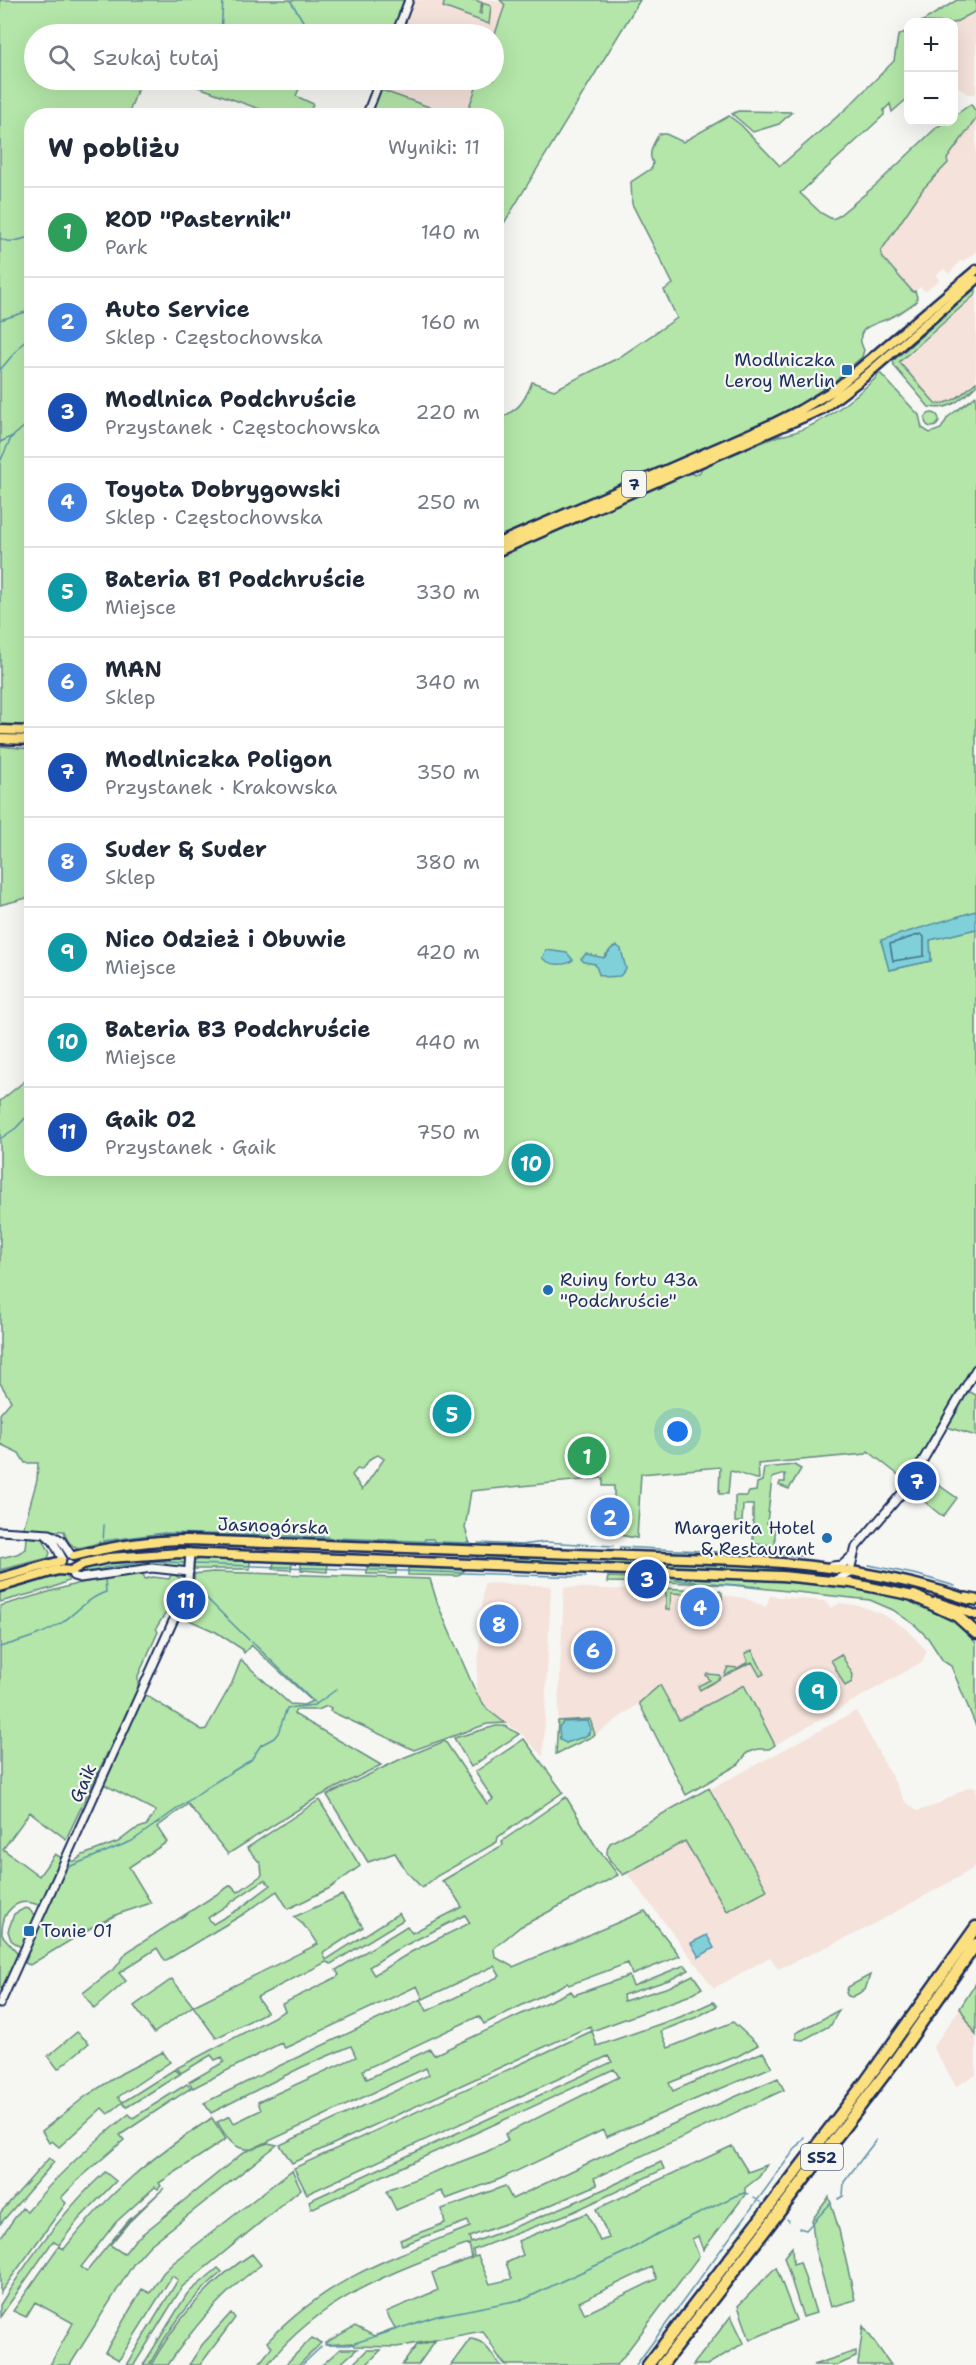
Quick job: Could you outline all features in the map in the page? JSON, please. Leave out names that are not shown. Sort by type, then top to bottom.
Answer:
[{"type":"highway","points":[[914,1596],[957,1616],[976,1633]]},
{"type":"highway","name":"S52","points":[[648,2365],[866,2081],[976,1927]]},
{"type":"highway","name":"S52","points":[[662,2365],[894,2062],[976,1944]]},
{"type":"main road","name":"7","points":[[504,540],[817,401],[976,270]]},
{"type":"main road","name":"7","points":[[504,548],[822,409],[864,377],[976,280]]},
{"type":"main road","points":[[0,730],[24,734]]},
{"type":"main road","points":[[0,739],[24,736]]},
{"type":"main road","name":"Jasnogórska","points":[[0,1587],[100,1549],[168,1540],[708,1559],[830,1567],[908,1581],[973,1600]]},
{"type":"main road","points":[[329,1558],[330,1545]]},
{"type":"main road","name":"Jasnogórska","points":[[0,1578],[68,1562],[133,1555],[190,1553],[329,1558],[782,1576],[832,1581],[914,1596],[976,1615]]},
{"type":"street","points":[[400,24],[409,0]]},
{"type":"street","points":[[369,108],[376,90]]},
{"type":"street","points":[[832,1581],[844,1578],[851,1570],[852,1556],[856,1547],[906,1488],[976,1369]]},
{"type":"street","points":[[0,1532],[56,1536],[61,1540],[73,1576],[77,1578],[152,1568],[189,1572]]},
{"type":"street","name":"Gaik","points":[[0,2004],[183,1599],[189,1572],[190,1553]]},
{"type":"street","points":[[830,1567],[842,1565],[852,1556]]},
{"type":"shaded area","points":[[414,0],[494,0],[505,4],[498,24],[405,24]]},
{"type":"shaded area","points":[[976,11],[976,94],[967,94],[958,86],[958,21]]},
{"type":"shaded area","points":[[381,90],[475,90],[468,108],[432,108]]},
{"type":"shaded area","points":[[976,119],[976,252],[960,261],[949,274],[944,269],[936,275],[939,280],[925,291],[920,287],[913,293],[883,257],[881,251],[923,189],[938,175]]},
{"type":"shaded area","points":[[976,295],[976,382],[956,400],[936,404],[899,362]]},
{"type":"shaded area","points":[[484,1583],[551,1586],[543,1757],[521,1733],[487,1709],[476,1693]]},
{"type":"shaded area","points":[[564,1587],[722,1595],[744,1598],[766,1607],[770,1596],[824,1601],[831,1608],[840,1603],[860,1606],[882,1614],[905,1628],[927,1651],[922,1662],[775,1745],[743,1685],[679,1721],[660,1685],[644,1700],[595,1735],[590,1719],[558,1721]]},
{"type":"shaded area","points":[[856,1711],[905,1801],[917,1811],[934,1806],[969,1787],[976,1788],[976,1864],[971,1870],[859,1932],[778,1969],[770,1957],[714,1988],[627,1873],[685,1840],[701,1870],[767,1891],[711,1789]]},
{"type":"shaded area","points":[[960,2008],[976,2035],[976,2075],[956,2086],[933,2047]]},
{"type":"green space","points":[[0,0],[404,0],[396,24],[24,24],[24,90],[137,90],[131,108],[24,108],[24,727],[0,726]]},
{"type":"green space","points":[[445,0],[476,0],[482,3],[479,13],[481,14],[483,3],[491,6],[489,24],[443,7]]},
{"type":"green space","points":[[500,0],[640,0],[504,223],[504,108],[469,108],[475,90],[504,90],[504,24],[498,24],[505,5]]},
{"type":"green space","points":[[957,0],[976,0],[976,11],[958,21],[958,18],[928,18]]},
{"type":"green space","points":[[904,32],[904,102],[892,112],[890,104],[884,110],[884,115],[800,193],[821,213],[832,219],[837,217],[876,185],[937,127],[958,126],[958,113],[971,104],[976,112],[976,119],[947,159],[948,163],[923,189],[881,251],[883,258],[913,292],[915,291],[916,302],[898,314],[867,327],[861,335],[864,350],[862,357],[847,370],[848,372],[794,408],[680,461],[504,536],[504,416],[519,406],[532,382],[554,390],[618,358],[677,318],[664,290],[673,284],[632,204],[631,182],[652,168],[651,152],[659,134],[666,134],[683,142],[729,116],[741,125],[780,166],[847,108],[894,61],[898,36]]},
{"type":"green space","points":[[207,90],[299,90],[296,96],[313,104],[312,108],[257,108]]},
{"type":"green space","points":[[381,90],[432,108],[373,108]]},
{"type":"green space","points":[[738,111],[792,112],[779,124],[753,132],[732,114]]},
{"type":"green space","points":[[976,288],[976,294],[899,362],[936,404],[953,400],[976,382],[976,386],[955,403],[943,407],[929,407],[894,366],[893,361]]},
{"type":"green space","points":[[876,374],[881,374],[919,415],[922,428],[930,433],[941,429],[948,417],[976,396],[976,911],[881,941],[890,970],[931,961],[930,940],[976,929],[976,1362],[906,1481],[868,1451],[866,1454],[758,1464],[759,1479],[730,1471],[728,1494],[719,1494],[720,1467],[641,1474],[637,1538],[619,1535],[621,1506],[614,1505],[614,1486],[603,1486],[603,1478],[471,1491],[465,1528],[470,1544],[435,1543],[433,1539],[425,1539],[423,1544],[340,1539],[166,1535],[100,1545],[100,1542],[78,1547],[70,1543],[64,1531],[23,1530],[37,1480],[38,1463],[25,1463],[19,1453],[0,1444],[0,1414],[11,1401],[0,1383],[0,1101],[24,1082],[24,1176],[504,1176],[504,555],[688,472],[695,475],[702,467],[778,436],[806,428],[844,405],[877,377]],"holes":[[[612,948],[599,974],[598,968],[586,954],[603,958]],[[378,1455],[384,1459],[362,1490],[352,1475],[357,1469],[361,1470],[371,1458]]]},
{"type":"green space","points":[[929,413],[935,413],[939,420],[935,427],[929,427],[925,423],[925,417]]},
{"type":"green space","points":[[0,746],[24,748],[24,899],[0,905]]},
{"type":"green space","points":[[968,1391],[976,1395],[976,1436],[947,1427]]},
{"type":"green space","points":[[794,1465],[801,1469],[789,1489],[779,1485],[780,1482],[785,1482],[785,1474],[772,1478],[767,1523],[775,1526],[775,1545],[753,1544],[753,1505],[743,1505],[742,1522],[735,1522],[735,1496],[747,1496],[749,1492],[756,1491],[757,1483],[762,1481],[764,1468]]},
{"type":"green space","points":[[920,1472],[957,1498],[943,1517],[913,1492],[912,1489],[921,1475]]},
{"type":"green space","points":[[27,1537],[43,1539],[50,1553],[48,1558],[0,1570],[0,1558],[26,1549]]},
{"type":"green space","points":[[476,1554],[587,1558],[589,1562],[586,1565],[478,1561]]},
{"type":"green space","points":[[180,1557],[187,1561],[187,1567],[123,1568],[82,1575],[77,1573],[108,1561]]},
{"type":"green space","points":[[199,1559],[250,1560],[250,1569],[194,1569],[194,1562]]},
{"type":"green space","points":[[608,1561],[776,1565],[845,1572],[838,1576],[803,1572],[607,1566]]},
{"type":"green space","points":[[274,1562],[292,1563],[291,1570],[273,1569]]},
{"type":"green space","points":[[301,1562],[328,1564],[327,1572],[301,1570]]},
{"type":"green space","points":[[367,1567],[396,1568],[396,1574],[367,1574]]},
{"type":"green space","points":[[408,1568],[465,1570],[458,1576],[408,1575]]},
{"type":"green space","points":[[213,1572],[430,1579],[438,1605],[476,1693],[487,1709],[505,1723],[487,1724],[414,1750],[330,1711],[331,1708],[327,1706],[318,1710],[296,1710],[294,1714],[381,1765],[318,1797],[228,1854],[188,1804],[157,1827],[167,1842],[129,1867],[151,1903],[118,1914],[30,1965],[25,1963],[28,1956],[25,1955],[68,1861],[75,1861],[83,1855],[118,1842],[134,1830],[147,1825],[156,1811],[103,1784],[144,1694],[202,1730],[206,1729],[232,1683],[241,1660],[290,1704],[304,1705],[312,1701],[251,1645],[244,1653],[242,1649],[216,1632],[178,1615],[188,1593],[191,1576]]},
{"type":"green space","points":[[172,1573],[181,1579],[177,1596],[156,1628],[158,1632],[138,1676],[138,1689],[66,1839],[30,1812],[3,1849],[39,1876],[55,1854],[62,1858],[40,1906],[32,1903],[18,1904],[12,1907],[4,1919],[2,1935],[16,1951],[18,1957],[0,1992],[0,1606],[101,1579],[143,1574],[145,1579],[153,1577],[169,1579]]},
{"type":"green space","points":[[59,1575],[67,1576],[68,1581],[52,1588],[0,1602],[0,1591]]},
{"type":"green space","points":[[608,1577],[658,1579],[663,1583],[607,1582]]},
{"type":"green space","points":[[653,1577],[790,1581],[851,1588],[921,1603],[952,1619],[976,1643],[976,1726],[951,1666],[943,1661],[928,1638],[916,1626],[893,1610],[870,1600],[732,1585],[664,1582],[660,1578]]},
{"type":"green space","points":[[662,1588],[720,1591],[722,1601],[719,1603],[719,1596],[671,1593],[670,1610],[666,1610],[666,1593],[662,1592]]},
{"type":"green space","points":[[752,1650],[764,1674],[760,1676],[752,1662],[724,1676],[728,1667],[738,1668],[748,1662],[745,1654]]},
{"type":"green space","points":[[841,1654],[853,1675],[852,1682],[845,1686],[831,1660]]},
{"type":"green space","points":[[707,1674],[719,1675],[721,1678],[700,1690],[698,1686],[710,1680]]},
{"type":"green space","points":[[660,1685],[679,1720],[744,1685],[775,1745],[769,1749],[758,1749],[747,1753],[739,1764],[686,1795],[639,1703]]},
{"type":"green space","points":[[590,1719],[595,1735],[556,1754],[558,1721]],"holes":[[[588,1721],[589,1734],[566,1743],[563,1722]]]},
{"type":"green space","points":[[496,1726],[505,1726],[519,1734],[471,1767],[454,1738]]},
{"type":"green space","points":[[524,1739],[563,1792],[498,1837],[497,1842],[437,1876],[422,1888],[407,1872],[395,1853],[368,1862],[327,1795],[403,1758],[445,1741],[487,1804],[493,1799],[475,1772]]},
{"type":"green space","points":[[709,1788],[767,1890],[727,1911],[685,1841],[623,1875],[610,1860],[607,1852],[610,1843]]},
{"type":"green space","points":[[566,1797],[595,1845],[618,1875],[520,1927],[494,1948],[495,1957],[513,1967],[645,1911],[680,1956],[632,1975],[628,1963],[569,1985],[567,1983],[484,2024],[479,2016],[363,2070],[367,2079],[430,2049],[434,2055],[571,1991],[574,1995],[629,1976],[633,1986],[685,1965],[689,1970],[669,1980],[623,1995],[624,2001],[669,1987],[693,1975],[702,1988],[688,1996],[592,2031],[590,2026],[292,2163],[280,2145],[429,2075],[426,2068],[252,2149],[240,2148],[231,2142],[217,2122],[230,2116],[234,2123],[261,2110],[258,2102],[356,2057],[351,2046],[302,2067],[211,2113],[204,2103],[421,1999],[427,2011],[500,1976],[494,1966],[423,1999],[417,1986],[285,2048],[281,2043],[193,2088],[189,2082],[224,2062],[222,2057],[215,2060],[211,2055],[181,2073],[177,2068],[285,2011],[282,2004],[337,1977],[339,1975],[336,1970],[407,1926],[412,1933],[462,1907],[452,1891],[442,1881],[503,1845],[502,1841]],"holes":[[[465,1915],[470,1923],[411,1952],[374,1975],[369,1967],[394,1951]]]},
{"type":"green space","points":[[319,1800],[360,1866],[330,1888],[288,1909],[277,1891],[242,1915],[165,1961],[157,1948],[119,1973],[126,1981],[94,2009],[83,1993],[116,1967],[127,1952],[231,1885],[238,1892],[262,1875],[261,1864],[247,1848]],"holes":[[[264,1880],[271,1885],[239,1909],[213,1924],[208,1918]]]},
{"type":"green space","points":[[342,1895],[363,1927],[323,1953],[326,1960],[399,1913],[403,1920],[331,1964],[326,1962],[257,1997],[267,2012],[216,2038],[193,2006],[318,1944],[294,1917]]},
{"type":"green space","points":[[25,1908],[29,1909],[36,1918],[22,1948],[11,1940],[8,1931],[14,1914]]},
{"type":"green space","points":[[870,1975],[865,1990],[852,1997],[848,1996],[846,1993],[848,1987]]},
{"type":"green space","points":[[172,1979],[193,2006],[154,2033],[134,2006]]},
{"type":"green space","points":[[976,1983],[976,2035],[960,2008]]},
{"type":"green space","points":[[713,2002],[717,2006],[697,2017],[661,2031],[668,2048],[733,2022],[758,2045],[738,2056],[669,2083],[673,2091],[763,2052],[772,2067],[606,2137],[603,2130],[500,2179],[446,2199],[441,2191],[396,2210],[387,2192],[389,2189],[486,2152],[508,2141],[505,2134],[619,2077],[614,2069],[311,2209],[309,2201],[612,2062],[608,2056],[307,2194],[294,2168],[592,2031],[597,2046],[680,2017]]},
{"type":"green space","points":[[839,2010],[831,2025],[803,2040],[796,2039],[796,2033]]},
{"type":"green space","points":[[77,2032],[89,2043],[58,2069],[48,2056]]},
{"type":"green space","points":[[163,2052],[170,2062],[118,2097],[123,2102],[175,2069],[180,2074],[127,2107],[122,2103],[108,2114],[102,2108],[59,2147],[52,2141],[49,2143],[42,2131],[86,2096],[122,2073]]},
{"type":"green space","points":[[778,2078],[784,2090],[594,2178],[597,2185],[469,2237],[471,2243],[519,2225],[661,2162],[664,2169],[573,2212],[473,2250],[474,2257],[478,2256],[490,2284],[512,2279],[506,2263],[523,2255],[518,2241],[587,2213],[600,2241],[609,2238],[596,2209],[732,2146],[748,2172],[767,2165],[759,2177],[745,2188],[745,2195],[703,2250],[698,2236],[692,2239],[699,2256],[617,2365],[506,2365],[482,2331],[397,2347],[354,2346],[352,2343],[326,2345],[325,2343],[355,2326],[374,2336],[395,2328],[386,2312],[438,2290],[432,2273],[472,2258],[469,2244],[412,2265],[359,2290],[310,2322],[287,2342],[267,2365],[258,2365],[272,2347],[267,2342],[291,2319],[338,2285],[387,2260],[470,2227],[468,2221],[402,2245],[400,2240],[445,2223],[442,2209],[505,2186],[512,2199],[650,2134]],"holes":[[[652,2267],[657,2279],[585,2314],[579,2302]]]},
{"type":"green space","points":[[187,2084],[191,2088],[120,2135],[124,2140],[61,2198],[66,2203],[0,2293],[0,2238],[22,2208],[27,2211],[75,2160],[129,2114],[133,2118]]},
{"type":"green space","points":[[212,2118],[226,2139],[159,2183],[161,2186],[158,2189],[155,2187],[116,2222],[81,2267],[87,2271],[128,2221],[164,2188],[129,2222],[110,2245],[124,2254],[135,2240],[244,2152],[268,2143],[277,2145],[150,2245],[134,2263],[70,2365],[50,2365],[73,2323],[35,2302],[26,2317],[13,2311],[59,2246],[64,2249],[98,2210],[132,2177],[169,2147]]},
{"type":"green space","points":[[49,2158],[54,2162],[0,2224],[0,2213]]},
{"type":"green space","points":[[292,2170],[301,2189],[182,2287],[134,2365],[126,2365],[178,2280],[172,2276],[119,2360],[105,2352],[142,2289],[150,2293],[163,2273],[173,2263]]},
{"type":"green space","points":[[105,2172],[116,2181],[78,2220],[59,2245],[53,2241],[0,2317],[0,2305],[35,2252],[75,2202]]},
{"type":"green space","points":[[829,2197],[855,2300],[831,2307],[815,2249],[812,2220]]},
{"type":"green space","points":[[792,2247],[793,2264],[800,2262],[816,2313],[803,2317],[784,2257]]},
{"type":"green space","points":[[252,2254],[261,2265],[210,2310],[168,2365],[151,2365],[171,2333],[195,2303],[208,2289]]},
{"type":"green space","points":[[776,2267],[796,2320],[750,2340],[738,2306]]},
{"type":"green space","points":[[218,2268],[222,2272],[181,2315],[149,2365],[143,2365],[187,2294]]},
{"type":"green space","points":[[231,2313],[235,2318],[200,2365],[189,2365],[202,2345]]},
{"type":"green space","points":[[731,2316],[744,2343],[707,2365],[693,2365]]},
{"type":"green space","points":[[863,2326],[891,2365],[858,2365]]},
{"type":"green space","points":[[312,2338],[321,2343],[299,2365],[285,2365]]},
{"type":"green space","points":[[470,2339],[484,2345],[501,2365],[451,2365]]},
{"type":"green space","points":[[435,2341],[418,2365],[402,2365],[417,2345]]},
{"type":"green space","points":[[340,2349],[357,2349],[339,2365],[322,2365]]},
{"type":"green space","points":[[367,2350],[381,2350],[366,2365],[352,2365]]},
{"type":"green space","points":[[856,2351],[856,2357],[838,2365],[813,2365]]},
{"type":"water","points":[[976,911],[976,929],[930,940],[931,961],[889,970],[881,940]]},
{"type":"water","points":[[617,946],[621,949],[626,969],[620,976],[606,977],[599,974],[595,964],[584,962],[581,959],[586,954],[604,958],[612,948]]},
{"type":"water","points":[[546,950],[567,953],[573,960],[561,964],[549,962],[542,958]]},
{"type":"water","points":[[588,1721],[591,1730],[586,1736],[566,1743],[560,1740],[559,1727],[563,1722]]},
{"type":"water","points":[[707,1935],[714,1948],[699,1957],[691,1943]]},
{"type":"waterway","points":[[222,24],[223,0]]},
{"type":"waterway","points":[[290,0],[305,24]]},
{"type":"waterway","points":[[0,238],[12,241],[24,239]]},
{"type":"waterway","points":[[0,320],[24,312]]},
{"type":"waterway","points":[[0,370],[24,342]]},
{"type":"waterway","points":[[0,462],[11,438],[24,427]]},
{"type":"waterway","points":[[0,442],[13,436]]},
{"type":"waterway","points":[[0,1139],[24,1120]]},
{"type":"waterway","points":[[103,1543],[104,1525]]},
{"type":"waterway","points":[[103,1541],[164,1533],[328,1537]]},
{"type":"waterway","points":[[334,1538],[470,1543]]},
{"type":"waterway","points":[[478,1543],[521,1545],[545,1542],[613,1546]]},
{"type":"waterway","points":[[620,1547],[803,1556]]},
{"type":"waterway","points":[[103,1568],[153,1561],[185,1563]]},
{"type":"waterway","points":[[193,1564],[586,1577]]},
{"type":"waterway","points":[[869,1565],[918,1575],[955,1586]]},
{"type":"waterway","points":[[80,1573],[102,1569]]},
{"type":"waterway","points":[[118,1752],[191,1593],[195,1574]]},
{"type":"waterway","points":[[0,1647],[40,1634],[63,1622],[89,1601],[106,1592],[105,1578]]},
{"type":"waterway","points":[[675,1580],[761,1587]]},
{"type":"waterway","points":[[194,1586],[249,1640]]},
{"type":"waterway","points":[[252,1642],[316,1704]]},
{"type":"waterway","points":[[19,1970],[66,1868],[132,1841],[209,1786],[251,1760],[261,1745],[278,1733],[287,1708],[315,1705],[337,1689]]},
{"type":"waterway","points":[[5,2002],[16,1978]]},
{"type":"waterway","points":[[636,2365],[804,2137]]},
{"type":"waterway","points":[[838,2199],[843,2196],[844,2182],[876,2140]]},
{"type":"waterway","points":[[325,2345],[349,2345],[437,2316],[525,2299],[630,2250],[657,2234],[735,2196],[748,2194]]},
{"type":"waterway","points":[[754,2198],[760,2202]]},
{"type":"waterway","points":[[799,2228],[806,2230],[831,2203]]},
{"type":"waterway","points":[[302,2365],[321,2347]]},
{"type":"place","name":"Modlniczka Leroy Merlin","points":[[847,370]]},
{"type":"place","name":"Bateria B3 Podchruście","points":[[531,1163]]},
{"type":"place","name":"Ruiny fortu 43a \"Podchruście\"","points":[[548,1290]]},
{"type":"place","name":"Bateria B1 Podchruście","points":[[452,1414]]},
{"type":"place","name":"ROD \"Pasternik\"","points":[[587,1456]]},
{"type":"place","name":"Modlniczka Poligon","points":[[917,1481]]},
{"type":"place","name":"Auto Service","points":[[610,1517]]},
{"type":"place","name":"Margerita Hotel & Restaurant","points":[[827,1538]]},
{"type":"place","name":"Modlnica Podchruście","points":[[647,1579]]},
{"type":"place","name":"Gaik 02","points":[[186,1600]]},
{"type":"place","name":"Toyota Dobrygowski","points":[[700,1607]]},
{"type":"place","name":"Suder & Suder","points":[[499,1624]]},
{"type":"place","name":"MAN","points":[[593,1650]]},
{"type":"place","name":"Nico Odzież i Obuwie","points":[[818,1691]]},
{"type":"place","name":"Tonie 01","points":[[29,1931]]}]
